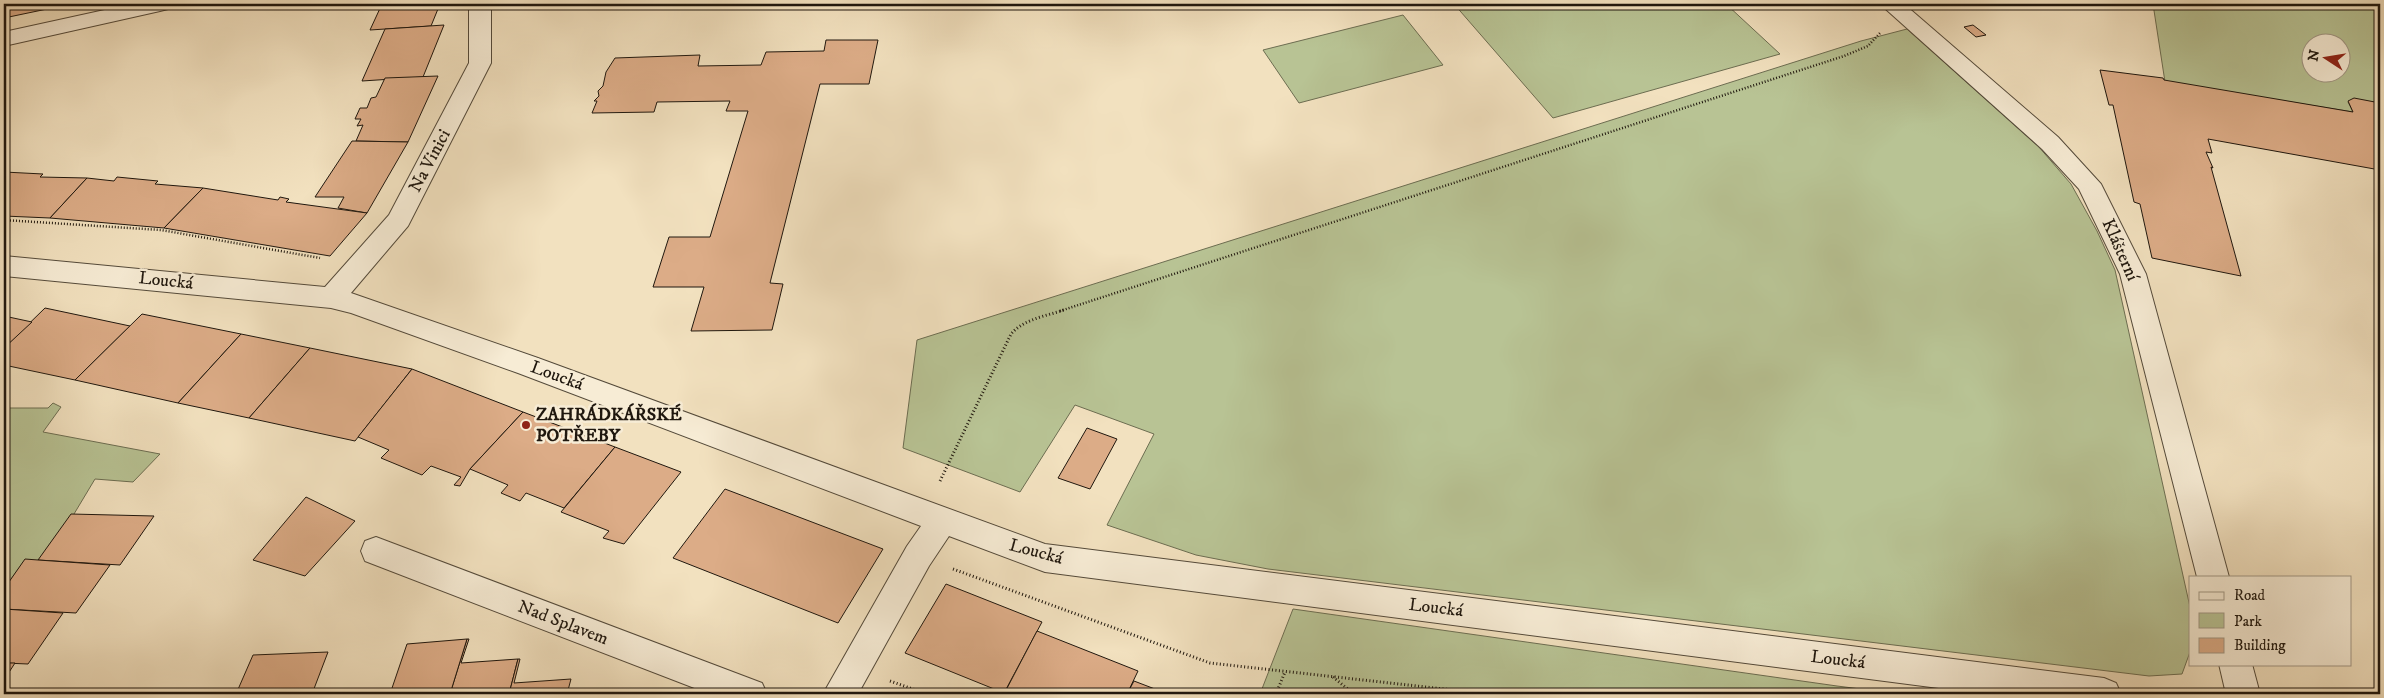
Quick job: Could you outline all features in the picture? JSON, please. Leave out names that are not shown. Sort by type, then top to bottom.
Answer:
[{"type":"street","points":[[4,39],[160,4]]},
{"type":"street","name":"Na Vinici","points":[[331,298],[399,220],[476,71],[480,63],[480,4]]},
{"type":"street","name":"Klášterní","points":[[1891,4],[2050,143],[2089,184],[2133,274],[2213,576]]},
{"type":"street","name":"Loucká","points":[[4,266],[331,298],[414,324],[1045,558],[2104,694]]},
{"type":"street","points":[[840,694],[918,556],[942,521]]},
{"type":"street","name":"Nad Splavem","points":[[376,551],[750,694]]},
{"type":"street","points":[[2236,666],[2243,694]]},
{"type":"path","points":[[938,483],[1011,334],[1017,327],[1026,322],[1844,56],[1868,46],[1884,29]]},
{"type":"path","points":[[4,220],[161,230],[324,259]]},
{"type":"path","points":[[918,556],[1210,663],[1489,694]]},
{"type":"path","points":[[1276,694],[1285,672]]},
{"type":"path","points":[[1333,677],[1354,694]]},
{"type":"green space","points":[[1454,4],[1726,4],[1780,54],[1553,118]]},
{"type":"green space","points":[[2153,4],[2380,4],[2380,104],[2355,100],[2348,102],[2353,112],[2165,82]]},
{"type":"green space","points":[[1403,15],[1443,65],[1299,103],[1263,50]]},
{"type":"green space","points":[[1907,29],[2038,146],[2071,184],[2097,231],[2115,270],[2189,603],[2189,655],[2182,674],[2149,676],[1268,569],[1196,555],[1107,525],[1154,434],[1075,405],[1020,492],[903,448],[917,340],[1861,41]]},
{"type":"green space","points":[[53,403],[61,407],[43,432],[160,454],[133,482],[95,479],[74,514],[37,563],[25,560],[4,589],[4,408],[48,408]]},
{"type":"green space","points":[[1293,609],[1837,686],[1900,694],[1260,694]]},
{"type":"building","points":[[4,4],[71,4],[4,18]]},
{"type":"building","points":[[382,4],[440,4],[431,26],[370,30]]},
{"type":"building","points":[[444,25],[423,77],[362,81],[385,29]]},
{"type":"building","points":[[1973,25],[1986,35],[1976,37],[1964,27]]},
{"type":"building","points":[[826,40],[878,40],[869,84],[820,84],[770,283],[783,284],[772,330],[691,331],[704,287],[653,287],[669,237],[710,237],[748,111],[726,111],[730,101],[657,102],[654,112],[592,113],[597,101],[594,101],[599,96],[598,91],[603,86],[606,72],[615,58],[700,55],[698,66],[761,65],[766,52],[824,51]]},
{"type":"building","points":[[2100,70],[2163,78],[2164,80],[2353,112],[2348,101],[2354,98],[2380,103],[2380,170],[2208,139],[2212,153],[2206,152],[2213,168],[2211,167],[2241,276],[2152,258],[2140,204],[2134,202],[2113,105],[2109,105]]},
{"type":"building","points":[[438,76],[408,142],[356,141],[363,125],[357,126],[361,119],[355,119],[360,108],[367,108],[371,98],[376,97],[385,78]]},
{"type":"building","points":[[352,141],[408,142],[367,213],[338,208],[344,197],[315,197]]},
{"type":"building","points":[[4,172],[43,174],[40,177],[87,178],[50,218],[4,216]]},
{"type":"building","points":[[117,177],[158,181],[155,184],[203,188],[164,228],[50,218],[87,178],[114,181]]},
{"type":"building","points":[[203,188],[278,200],[280,197],[289,199],[286,202],[367,213],[330,256],[164,228]]},
{"type":"building","points":[[45,308],[130,326],[75,380],[4,365],[4,348]]},
{"type":"building","points":[[142,314],[241,334],[178,403],[75,380]]},
{"type":"building","points":[[4,316],[32,322],[4,348]]},
{"type":"building","points":[[241,334],[310,348],[249,418],[178,403]]},
{"type":"building","points":[[310,348],[412,369],[355,441],[249,418]]},
{"type":"building","points":[[412,369],[523,412],[470,469],[460,486],[454,485],[461,477],[431,466],[422,475],[381,458],[389,450],[358,437]]},
{"type":"building","points":[[523,412],[615,447],[564,508],[526,493],[520,501],[501,493],[508,485],[470,469]]},
{"type":"building","points":[[1087,428],[1117,439],[1090,489],[1058,478]]},
{"type":"building","points":[[615,447],[681,472],[624,544],[603,538],[609,531],[561,512]]},
{"type":"building","points":[[725,489],[883,549],[838,623],[673,558]]},
{"type":"building","points":[[306,497],[355,521],[305,576],[253,560]]},
{"type":"building","points":[[71,514],[154,516],[120,565],[38,560]]},
{"type":"building","points":[[25,559],[110,565],[76,613],[4,609],[4,589]]},
{"type":"building","points":[[946,584],[1042,622],[1004,693],[905,653]]},
{"type":"building","points":[[4,609],[63,613],[28,664],[4,663]]},
{"type":"building","points":[[1037,631],[1138,671],[1127,694],[1004,694]]},
{"type":"building","points":[[467,639],[469,639],[461,663],[518,659],[509,694],[450,694]]},
{"type":"building","points":[[467,639],[450,694],[390,694],[407,644]]},
{"type":"building","points":[[328,652],[312,694],[236,694],[253,655]]},
{"type":"building","points":[[518,659],[520,659],[514,683],[571,679],[567,694],[509,694]]},
{"type":"building","points":[[4,663],[15,663],[4,680]]},
{"type":"building","points":[[1134,681],[1168,694],[1127,694]]},
{"type":"place","name":"ZAHRÁDKÁŘSKÉ POTŘEBY","points":[[526,425]]}]
